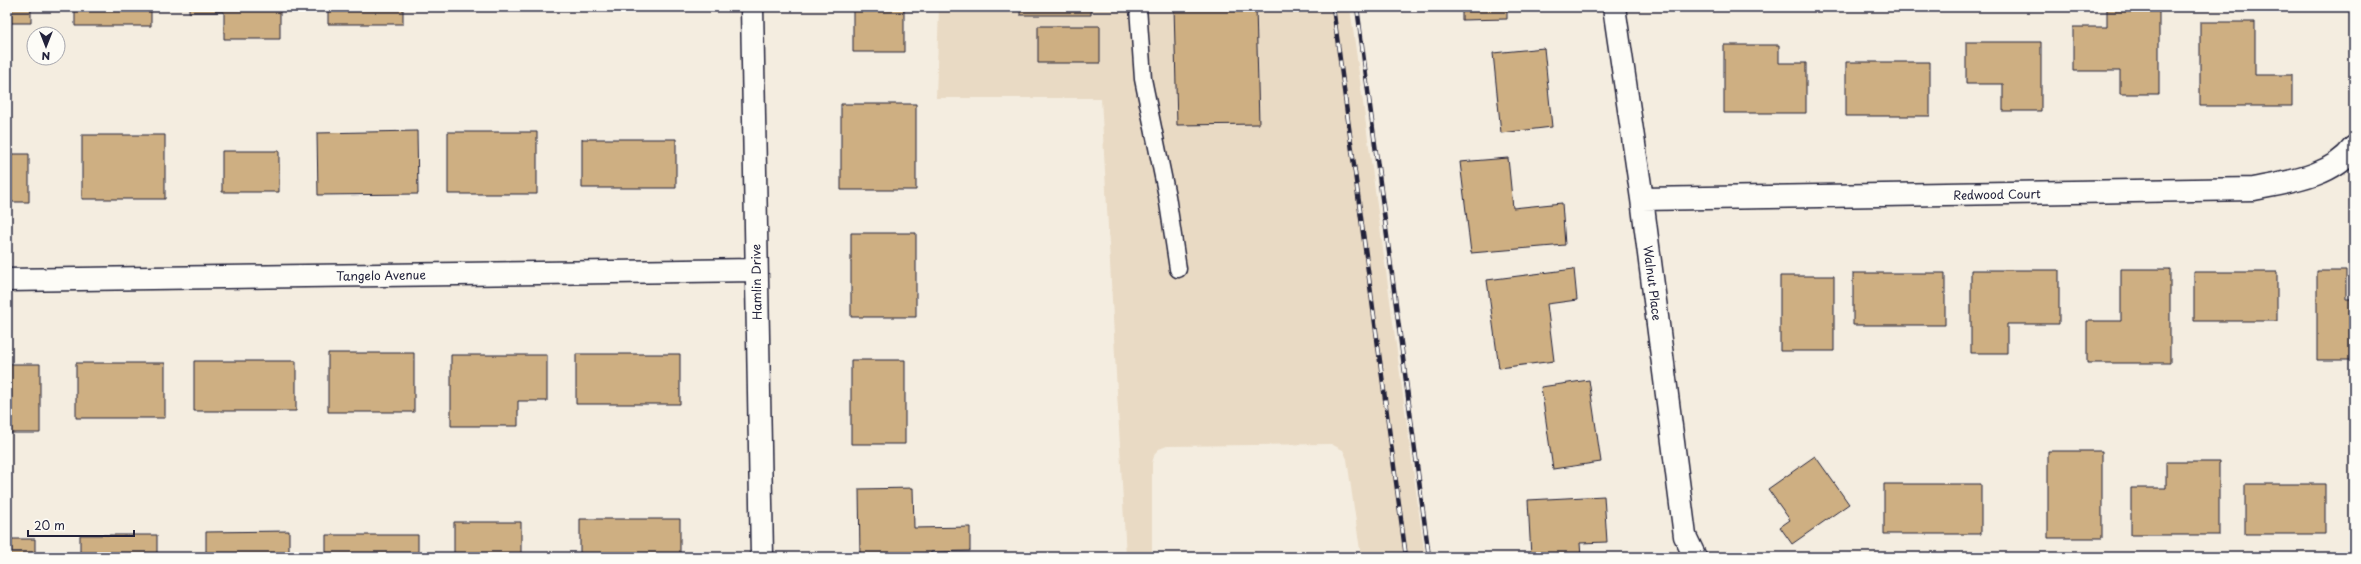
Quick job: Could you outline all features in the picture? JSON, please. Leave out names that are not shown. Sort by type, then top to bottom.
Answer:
[{"type":"street","name":"Hamlin Drive","points":[[752,7],[762,557]]},
{"type":"street","name":"Walnut Place","points":[[1614,7],[1642,199],[1685,536],[1695,557]]},
{"type":"street","name":"Redwood Court","points":[[1642,199],[2254,189],[2308,178],[2350,152]]},
{"type":"street","name":"Tangelo Avenue","points":[[7,280],[756,270]]},
{"type":"lane","points":[[1138,7],[1143,78],[1167,196],[1178,269]]},
{"type":"shaded area","points":[[939,7],[1350,7],[1425,557],[1361,557],[1347,459],[1343,450],[1331,444],[1167,446],[1159,449],[1155,453],[1152,463],[1152,557],[1126,557],[1101,98],[936,98]]},
{"type":"building","points":[[7,7],[31,7],[31,23],[7,23]]},
{"type":"building","points":[[75,7],[151,7],[151,26],[75,26]]},
{"type":"building","points":[[189,7],[280,7],[280,39],[224,39],[224,12],[189,12]]},
{"type":"building","points":[[328,7],[403,7],[403,24],[328,24]]},
{"type":"building","points":[[449,7],[529,8],[449,8]]},
{"type":"building","points":[[675,7],[675,8],[590,8]]},
{"type":"building","points":[[853,7],[904,7],[904,52],[853,52]]},
{"type":"building","points":[[1020,7],[1091,7],[1091,15],[1020,15]]},
{"type":"building","points":[[1174,7],[1256,7],[1259,124],[1177,125]]},
{"type":"building","points":[[1462,7],[1507,7],[1507,19],[1462,20]]},
{"type":"building","points":[[2107,7],[2159,7],[2159,94],[2120,94],[2120,71],[2073,71],[2073,27],[2107,27]]},
{"type":"building","points":[[2200,22],[2255,22],[2255,75],[2292,75],[2292,106],[2200,106]]},
{"type":"building","points":[[1038,26],[1100,26],[1100,63],[1038,63]]},
{"type":"building","points":[[1966,42],[2041,42],[2041,111],[2003,111],[2003,84],[1966,84]]},
{"type":"building","points":[[1724,45],[1779,45],[1779,63],[1806,63],[1806,113],[1724,113]]},
{"type":"building","points":[[1544,48],[1552,127],[1501,133],[1493,53]]},
{"type":"building","points":[[1846,62],[1930,62],[1930,116],[1846,116]]},
{"type":"building","points":[[841,104],[916,104],[916,190],[841,190]]},
{"type":"building","points":[[417,131],[418,194],[318,195],[317,133]]},
{"type":"building","points":[[448,132],[537,132],[537,194],[448,194]]},
{"type":"building","points":[[82,135],[165,135],[165,199],[82,199]]},
{"type":"building","points":[[582,139],[676,139],[676,188],[582,188]]},
{"type":"building","points":[[222,151],[279,151],[279,192],[222,192]]},
{"type":"building","points":[[7,154],[29,154],[29,202],[7,202]]},
{"type":"building","points":[[1508,158],[1513,208],[1562,203],[1565,245],[1471,253],[1460,162]]},
{"type":"building","points":[[851,233],[916,233],[916,317],[851,317]]},
{"type":"building","points":[[1574,269],[1577,300],[1547,304],[1554,361],[1499,368],[1487,280]]},
{"type":"building","points":[[2121,269],[2170,269],[2170,363],[2087,363],[2087,321],[2121,321]]},
{"type":"building","points":[[1971,270],[2059,270],[2059,324],[2007,324],[2007,353],[1971,353]]},
{"type":"building","points":[[2317,271],[2346,271],[2346,299],[2354,299],[2354,360],[2317,360]]},
{"type":"building","points":[[2194,272],[2277,272],[2277,321],[2194,321]]},
{"type":"building","points":[[1853,273],[1945,273],[1945,325],[1853,325]]},
{"type":"building","points":[[1780,276],[1834,276],[1834,351],[1780,351]]},
{"type":"building","points":[[328,353],[414,353],[414,412],[328,412]]},
{"type":"building","points":[[576,354],[680,354],[680,404],[576,404]]},
{"type":"building","points":[[451,355],[547,355],[547,401],[518,401],[518,426],[451,426]]},
{"type":"building","points":[[851,360],[905,360],[905,444],[851,444]]},
{"type":"building","points":[[194,361],[296,361],[296,411],[194,411]]},
{"type":"building","points":[[76,363],[165,363],[165,418],[76,418]]},
{"type":"building","points":[[7,364],[40,364],[40,433],[7,433]]},
{"type":"building","points":[[1589,380],[1601,462],[1553,469],[1541,387]]},
{"type":"building","points":[[2048,451],[2102,451],[2102,538],[2048,538]]},
{"type":"building","points":[[1815,456],[1849,504],[1792,544],[1780,527],[1790,520],[1768,489]]},
{"type":"building","points":[[2166,462],[2219,462],[2219,535],[2131,535],[2131,488],[2166,488]]},
{"type":"building","points":[[1884,484],[1981,484],[1981,534],[1884,534]]},
{"type":"building","points":[[2245,484],[2325,484],[2325,534],[2245,534]]},
{"type":"building","points":[[913,488],[914,528],[970,527],[970,551],[931,552],[931,557],[860,557],[859,489]]},
{"type":"building","points":[[1604,496],[1607,542],[1580,543],[1581,557],[1531,557],[1528,500]]},
{"type":"building","points":[[580,519],[680,519],[680,557],[580,557]]},
{"type":"building","points":[[454,522],[521,522],[521,557],[454,557]]},
{"type":"building","points":[[289,531],[289,557],[206,557],[206,532]]},
{"type":"building","points":[[80,535],[157,535],[157,557],[80,557]]},
{"type":"building","points":[[326,535],[418,535],[418,557],[326,557]]},
{"type":"building","points":[[7,539],[35,539],[35,557],[7,557]]},
{"type":"railway","points":[[1333,7],[1406,557]]},
{"type":"railway","points":[[1357,7],[1429,557]]}]
